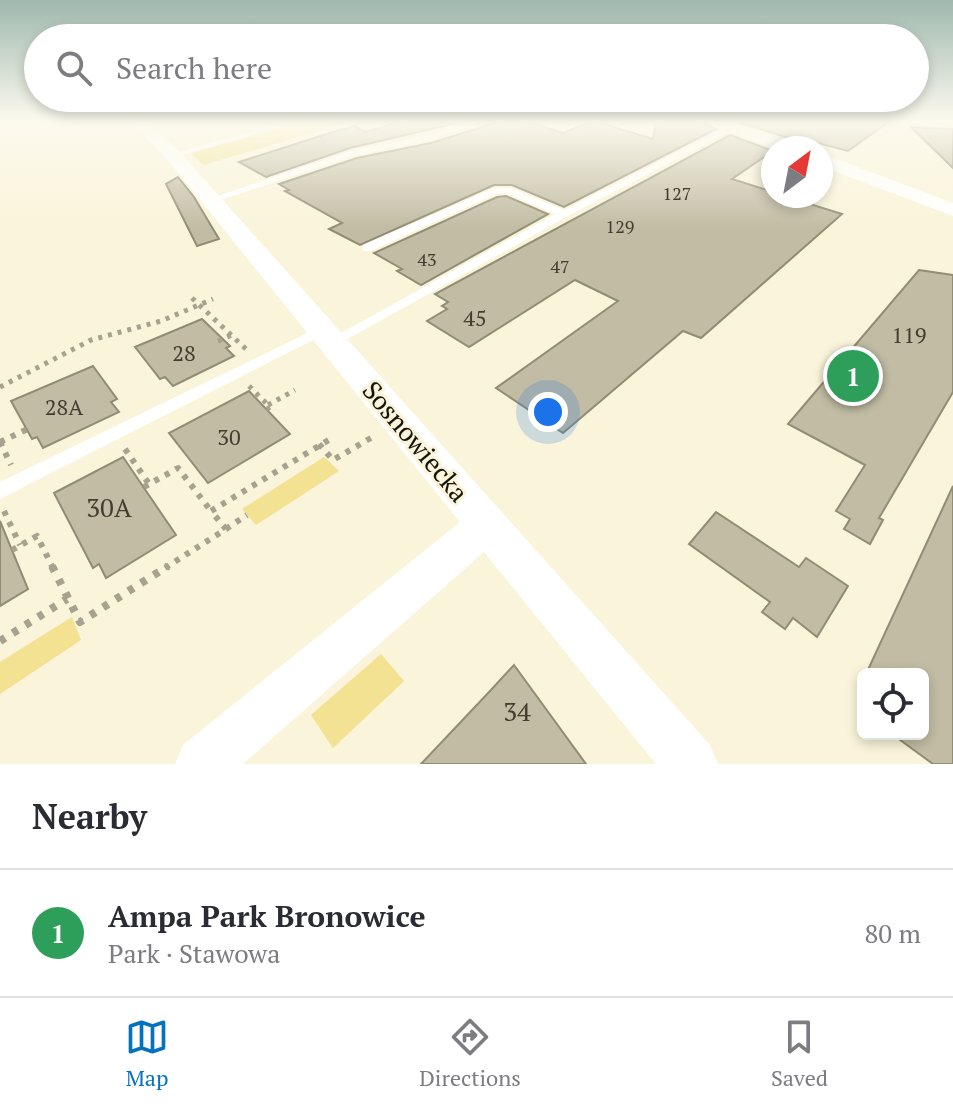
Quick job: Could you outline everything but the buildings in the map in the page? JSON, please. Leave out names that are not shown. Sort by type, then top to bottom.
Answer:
[{"type":"street","name":"Sosnowiecka","points":[[174,157],[691,764]]},
{"type":"street","points":[[833,164],[953,210]]},
{"type":"street","points":[[202,764],[487,524]]},
{"type":"lane","points":[[211,200],[343,157]]},
{"type":"lane","points":[[0,491],[327,336],[676,157]]},
{"type":"lane","points":[[367,248],[494,191],[507,190],[564,214]]},
{"type":"path","points":[[192,298],[199,305]]},
{"type":"path","points":[[0,387],[91,340],[161,321],[213,299]]},
{"type":"path","points":[[218,341],[232,335]]},
{"type":"path","points":[[243,379],[267,408],[295,390]]},
{"type":"path","points":[[11,464],[0,442],[32,427]]},
{"type":"path","points":[[319,444],[333,460],[383,431]]},
{"type":"path","points":[[211,511],[332,438]]},
{"type":"path","points":[[120,442],[146,486],[178,468],[226,529]]},
{"type":"path","points":[[1,503],[20,545]]},
{"type":"path","points":[[12,550],[37,536],[77,624],[247,515]]},
{"type":"path","points":[[0,641],[67,599]]},
{"type":"shaded area","points":[[195,157],[232,157],[203,165]]},
{"type":"shaded area","points":[[324,457],[339,471],[256,525],[242,509]]},
{"type":"shaded area","points":[[72,617],[81,640],[0,694],[0,662]]},
{"type":"shaded area","points":[[381,654],[404,681],[333,748],[311,715]]},
{"type":"place","name":"Ampa Park Bronowice","points":[[853,376]]}]
